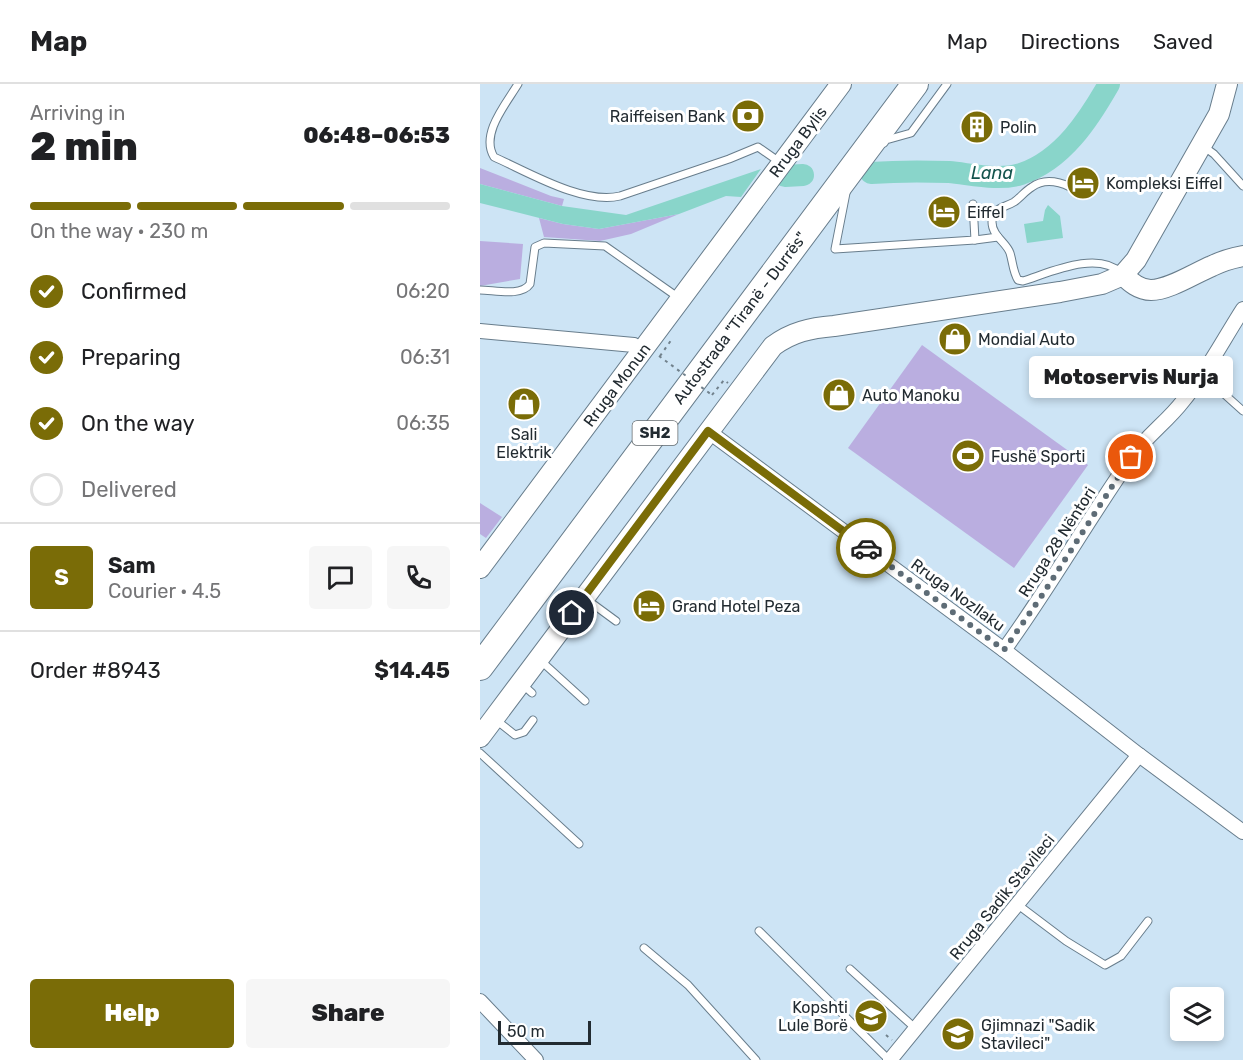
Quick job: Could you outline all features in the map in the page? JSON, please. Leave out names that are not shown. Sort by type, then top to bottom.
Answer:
[{"type":"highway","name":"Autostrada \"Tiranë - Durrës\"","points":[[865,147],[893,84]]},
{"type":"highway","name":"Autostrada \"Tiranë - Durrës\"","points":[[480,638],[818,199],[865,147],[915,84]]},
{"type":"highway","name":"Autostrada \"Tiranë - Durrës\"","points":[[480,667],[818,199]]},
{"type":"main road","name":"Rruga Bylis","points":[[754,201],[841,84]]},
{"type":"main road","points":[[480,737],[494,718],[526,687],[538,659],[767,351],[786,336],[809,328],[846,325],[1060,292],[1102,284],[1123,275],[1136,260],[1203,146],[1220,114],[1227,84]]},
{"type":"main road","name":"Rruga Monun","points":[[480,568],[651,353],[681,299],[754,201]]},
{"type":"main road","points":[[1123,275],[1142,289],[1153,290],[1243,256]]},
{"type":"main road","points":[[1220,263],[1243,266]]},
{"type":"street","name":"Rruga 28 Nëntori","points":[[1004,650],[1131,457],[1152,431],[1174,413],[1203,375],[1243,309]]},
{"type":"street","points":[[480,331],[634,345],[651,353]]},
{"type":"street","name":"Rruga Nozllaku","points":[[708,431],[1004,650],[1243,832]]},
{"type":"street","name":"Rruga Sadik Stavileci","points":[[889,1060],[1139,755]]},
{"type":"street","points":[[480,1001],[534,1059]]},
{"type":"lane","points":[[518,84],[492,130],[489,144],[494,157],[579,193],[611,199],[758,147],[782,163]]},
{"type":"lane","points":[[865,147],[911,133],[947,84]]},
{"type":"lane","points":[[1203,146],[1214,154],[1243,186]]},
{"type":"lane","points":[[1075,190],[1055,181],[1044,182],[1033,186],[1015,201],[997,209],[992,220],[993,229],[1002,245],[1010,252],[1014,274],[1018,280],[1023,281],[1084,263],[1102,265],[1117,270],[1123,275]]},
{"type":"lane","points":[[852,186],[845,195],[835,249],[998,237]]},
{"type":"lane","points":[[973,204],[975,240]]},
{"type":"lane","points":[[480,290],[519,291],[526,288],[530,284],[535,247],[544,243],[554,243],[605,246],[681,299]]},
{"type":"lane","points":[[1203,375],[1243,411]]},
{"type":"lane","points":[[584,598],[616,621]]},
{"type":"lane","points":[[538,659],[585,701]]},
{"type":"lane","points":[[494,718],[515,735],[524,732],[533,720]]},
{"type":"lane","points":[[480,753],[579,844]]},
{"type":"lane","points":[[1017,904],[1066,941],[1105,965],[1121,956],[1148,921]]},
{"type":"lane","points":[[759,931],[889,1060]]},
{"type":"lane","points":[[644,948],[688,985],[756,1060]]},
{"type":"lane","points":[[850,969],[916,1029]]},
{"type":"path","points":[[672,340],[651,353],[712,395],[724,380]]},
{"type":"path","points":[[886,1035],[892,1040]]},
{"type":"shaded area","points":[[480,168],[564,199],[562,206],[480,184]]},
{"type":"shaded area","points":[[761,169],[741,197],[726,196],[679,214],[599,229],[563,224],[480,203],[480,184],[562,206],[626,215]]},
{"type":"shaded area","points":[[1048,205],[1060,216],[1063,238],[1027,243],[1024,224],[1043,221]]},
{"type":"shaded area","points":[[679,214],[631,234],[600,241],[544,237],[539,218],[599,229]]},
{"type":"shaded area","points":[[480,241],[523,244],[520,279],[480,286]]},
{"type":"shaded area","name":"Fushë Sporti","points":[[922,345],[1088,465],[1014,568],[848,448]]},
{"type":"shaded area","points":[[480,503],[502,517],[486,538],[480,534]]},
{"type":"waterway","name":"Lana","points":[[871,173],[949,172],[994,177],[1021,174],[1036,168],[1062,149],[1093,111],[1109,84]]},
{"type":"waterway","name":"Lana","points":[[785,176],[803,175]]},
{"type":"way so far","points":[[866,548],[1004,650],[1028,617],[1131,457]]},
{"type":"place","name":"Raiffeisen Bank","points":[[748,116]]},
{"type":"place","name":"Polin","points":[[977,127]]},
{"type":"place","name":"Kompleksi Eiffel","points":[[1083,183]]},
{"type":"place","name":"Eiffel","points":[[944,212]]},
{"type":"place","name":"Mondial Auto","points":[[955,339]]},
{"type":"place","name":"Auto Manoku","points":[[839,395]]},
{"type":"place","name":"Sali Elektrik","points":[[524,404]]},
{"type":"place","name":"Fushë Sporti","points":[[968,456]]},
{"type":"place","name":"Motoservis Nurja","points":[[1131,457]]},
{"type":"place","name":"Grand Hotel Peza","points":[[649,606]]},
{"type":"place","name":"Kopshti Lule Borë","points":[[871,1016]]},
{"type":"place","name":"Gjimnazi \"Sadik Stavileci\"","points":[[958,1034]]},
{"type":"route","points":[[572,613],[708,431],[866,548]]}]
